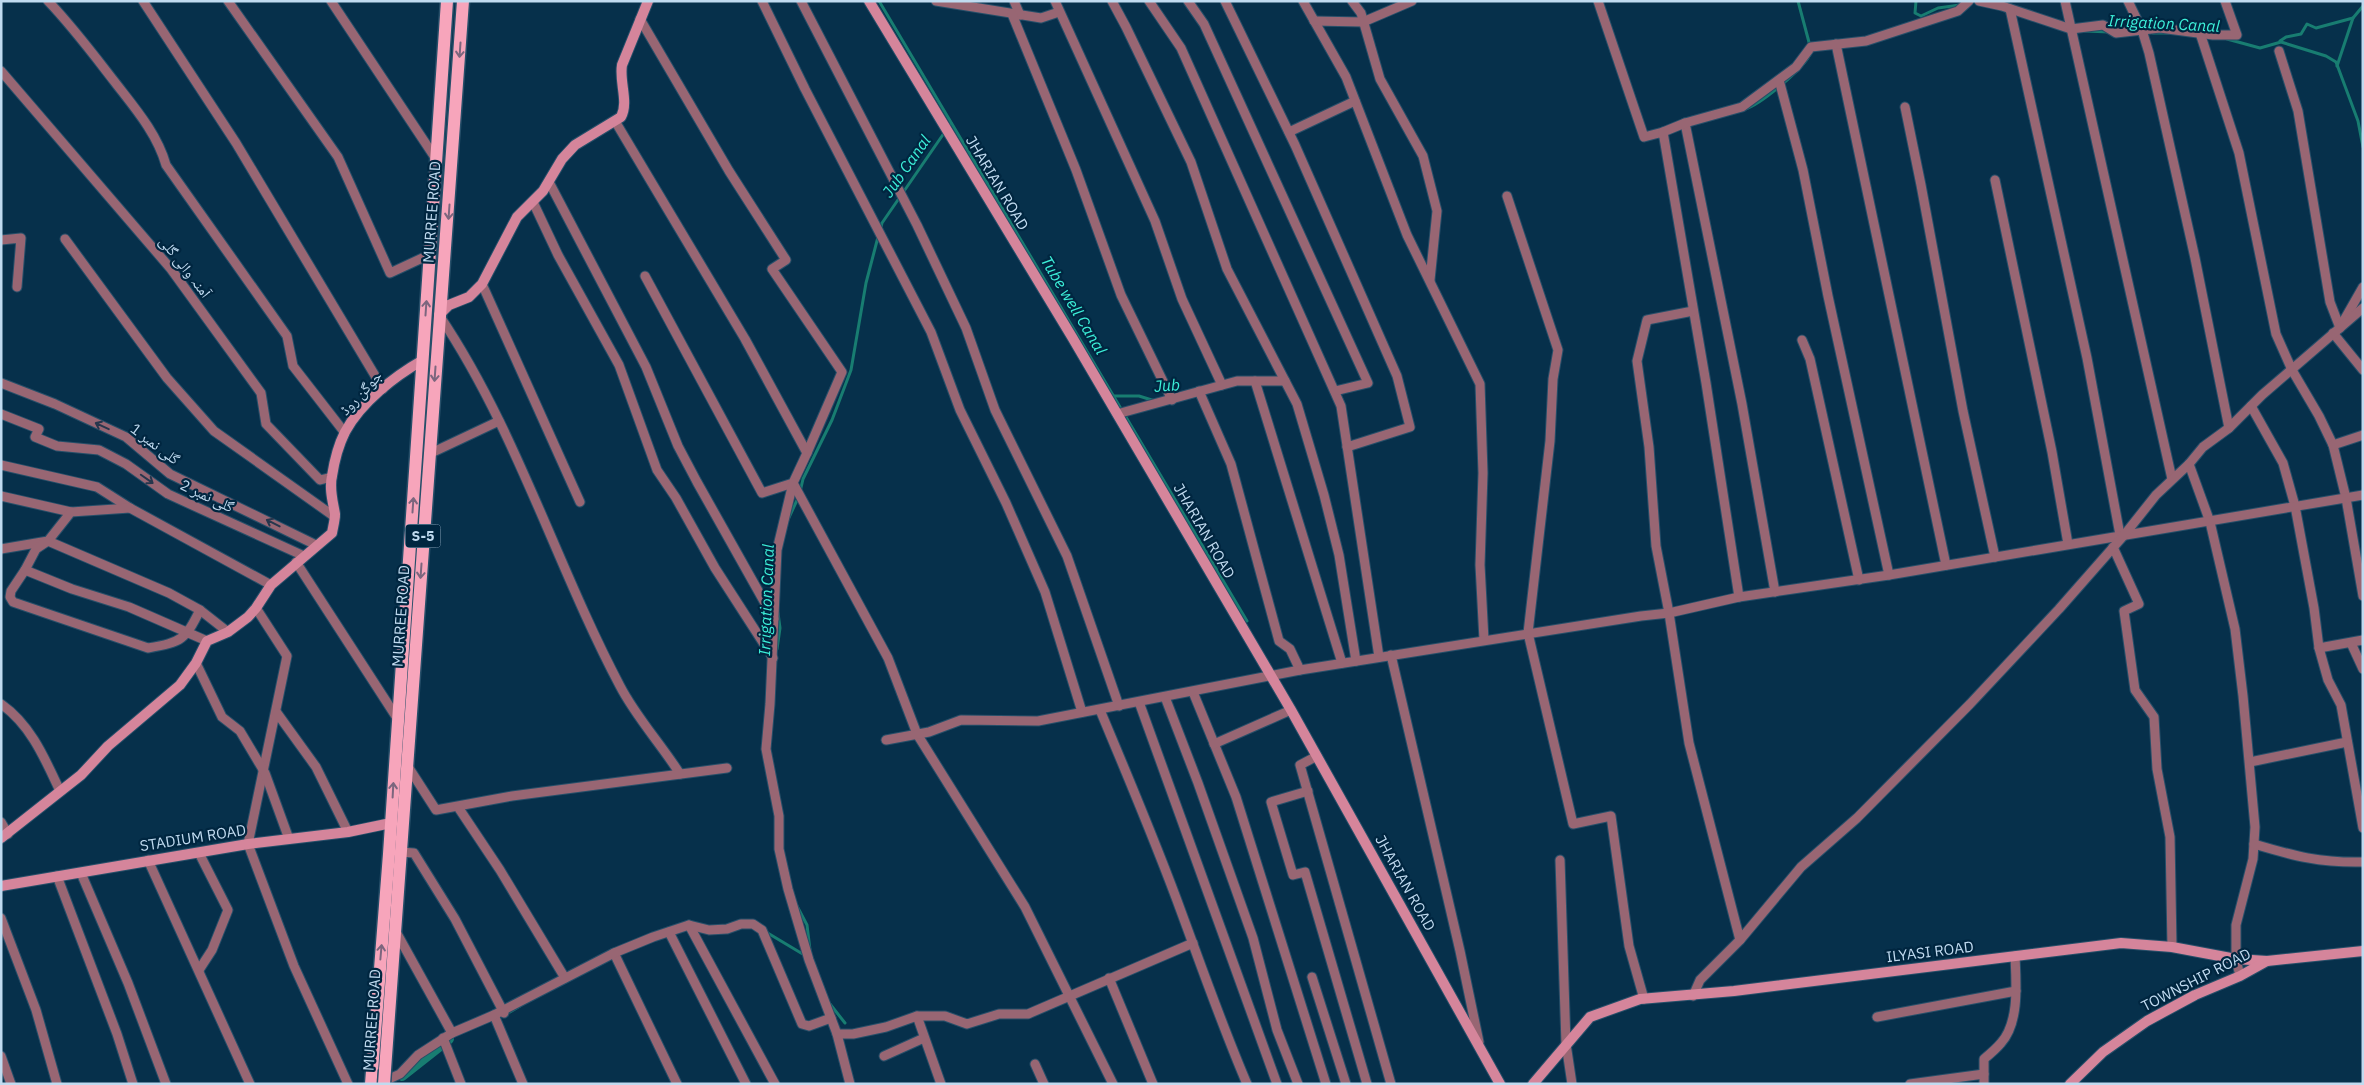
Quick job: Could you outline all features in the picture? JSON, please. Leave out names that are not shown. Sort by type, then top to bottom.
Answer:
[{"type":"main road","name":"MURREE ROAD","points":[[371,1084],[400,852],[407,766],[405,704],[423,360],[447,1]]},
{"type":"main road","name":"MURREE ROAD","points":[[384,1084],[391,923],[391,823],[397,718],[405,704],[429,454],[463,1]]},
{"type":"main road","points":[[439,315],[449,305],[469,297],[482,284],[514,222],[534,202],[549,182],[562,159],[575,145],[615,121],[623,113],[624,99],[620,74],[622,65],[648,1]]},
{"type":"main road","name":"JHARIAN ROAD","points":[[870,1],[1117,414],[1291,710],[1500,1084]]},
{"type":"main road","name":"جوگن روڈ","points":[[335,517],[331,490],[332,477],[345,433],[360,411],[406,369],[423,360]]},
{"type":"main road","points":[[4,836],[81,775],[115,739],[180,685],[196,663],[207,641],[228,632],[256,608],[271,585],[332,533],[335,517]]},
{"type":"main road","name":"STADIUM ROAD","points":[[1,886],[148,860],[289,838],[348,832],[391,823]]},
{"type":"main road","name":"ILYASI ROAD","points":[[1534,1084],[1590,1017],[1644,998],[1693,996],[2121,943],[2172,947],[2236,959],[2267,961],[2363,951]]},
{"type":"main road","name":"TOWNSHIP ROAD","points":[[2070,1084],[2103,1052],[2147,1021],[2195,995],[2240,976],[2267,961]]},
{"type":"street","points":[[48,1],[65,18],[142,118],[161,148],[166,165],[287,336],[293,366],[345,433]]},
{"type":"street","points":[[143,1],[236,143],[384,389]]},
{"type":"street","points":[[228,1],[338,157],[390,273],[431,254]]},
{"type":"street","points":[[332,1],[437,160]]},
{"type":"street","points":[[762,1],[804,89],[931,332],[960,410],[1006,503],[1045,592],[1082,712]]},
{"type":"street","points":[[800,1],[917,226],[966,328],[995,410],[1067,556],[1119,706]]},
{"type":"street","points":[[936,1],[1041,18],[1059,12]]},
{"type":"street","points":[[1014,1],[1016,14],[1080,178],[1121,295],[1172,400]]},
{"type":"street","points":[[1055,1],[1155,221],[1182,299],[1222,385]]},
{"type":"street","points":[[1112,1],[1191,162],[1227,269],[1297,404],[1324,495],[1339,555],[1356,661]]},
{"type":"street","points":[[1149,1],[1182,48],[1341,406],[1379,657]]},
{"type":"street","points":[[1188,1],[1204,24],[1368,384],[1335,391]]},
{"type":"street","points":[[1224,1],[1288,132],[1397,376],[1410,427],[1348,447]]},
{"type":"street","points":[[1302,1],[1346,77],[1407,235],[1480,384],[1483,473],[1480,565],[1484,640]]},
{"type":"street","points":[[1352,1],[1361,13],[1380,79],[1423,156],[1437,211],[1430,281]]},
{"type":"street","points":[[1314,21],[1363,22],[1412,1]]},
{"type":"street","points":[[1598,1],[1644,137],[1742,107],[1796,67],[1810,47],[1866,42],[1958,11],[1969,1]]},
{"type":"street","points":[[1978,1],[2010,9],[2071,29],[2103,25],[2116,32],[2160,28],[2236,35],[2225,1]]},
{"type":"street","points":[[2065,1],[2172,479]]},
{"type":"street","points":[[2128,1],[2142,30],[2195,258],[2228,428]]},
{"type":"street","points":[[2010,9],[2087,358],[2123,535]]},
{"type":"street","points":[[640,19],[729,171],[786,260],[772,269],[842,372],[793,483],[776,550],[766,750],[779,816],[779,849],[788,889],[809,960],[837,1034],[850,1084]]},
{"type":"street","points":[[2200,33],[2239,153],[2276,334],[2292,370],[2319,416],[2333,445],[2346,498],[2363,596]]},
{"type":"street","points":[[1836,44],[1946,565]]},
{"type":"street","points":[[2279,51],[2298,112],[2336,331],[2363,370]]},
{"type":"street","name":"آمنہ والی گلی","points":[[1,71],[171,269],[261,393],[266,424],[320,480],[332,477]]},
{"type":"street","points":[[1779,80],[1803,170],[1828,296],[1889,575]]},
{"type":"street","points":[[1288,132],[1355,101]]},
{"type":"street","points":[[1905,107],[1963,411],[1995,557]]},
{"type":"street","points":[[615,121],[745,339],[808,452]]},
{"type":"street","points":[[1685,123],[1742,404],[1775,592]]},
{"type":"street","points":[[1663,132],[1706,383],[1739,597]]},
{"type":"street","points":[[1995,180],[2052,452],[2068,544]]},
{"type":"street","points":[[549,182],[646,367],[678,446],[774,620]]},
{"type":"street","points":[[1507,196],[1558,350],[1552,379],[1550,441],[1528,633],[1573,824],[1611,816],[1629,946],[1644,998]]},
{"type":"street","points":[[534,202],[558,255],[619,364],[657,470],[676,498],[715,568],[772,658]]},
{"type":"street","points":[[1,240],[22,238],[17,287]]},
{"type":"street","points":[[65,239],[168,378],[214,431],[335,517]]},
{"type":"street","points":[[645,276],[762,493],[793,483]]},
{"type":"street","points":[[482,284],[580,502]]},
{"type":"street","points":[[2336,331],[2363,287]]},
{"type":"street","points":[[1693,996],[1700,980],[1740,940],[1801,867],[1857,818],[1970,704],[2113,548],[2172,479],[2189,464],[2202,447],[2228,428],[2363,308]]},
{"type":"street","points":[[1693,311],[1647,320],[1637,361],[1649,447],[1656,546],[1669,613],[1688,743],[1740,940]]},
{"type":"street","points":[[439,315],[453,335],[499,421],[568,577],[620,688],[680,774]]},
{"type":"street","points":[[1802,340],[1810,359],[1859,580]]},
{"type":"street","points":[[1117,414],[1237,381],[1285,381]]},
{"type":"street","points":[[1255,381],[1342,663]]},
{"type":"street","name":"گلی نمبر 1","points":[[1,383],[55,404],[126,437],[170,474],[316,545]]},
{"type":"street","points":[[1199,391],[1231,464],[1279,641],[1290,650],[1300,670]]},
{"type":"street","points":[[2252,406],[2283,463],[2295,506],[2314,608],[2319,648],[2328,680],[2335,690],[2341,705],[2363,828]]},
{"type":"street","name":"گلی نمبر 2","points":[[1,414],[38,429],[35,437],[57,446],[99,450],[126,464],[168,494],[300,559]]},
{"type":"street","points":[[429,454],[499,421]]},
{"type":"street","points":[[2333,445],[2363,436]]},
{"type":"street","points":[[2189,464],[2210,522],[2235,629],[2250,762],[2255,827],[2253,858],[2236,925],[2236,959],[2240,976]]},
{"type":"street","points":[[1,465],[97,487],[130,508],[271,585]]},
{"type":"street","points":[[793,483],[888,658],[917,734],[1025,907],[1113,1084]]},
{"type":"street","points":[[886,740],[917,734],[961,720],[1038,721],[1391,654],[1669,613],[1739,597],[1859,580],[2363,495]]},
{"type":"street","points":[[1,496],[71,512],[130,508]]},
{"type":"street","points":[[71,512],[48,541],[36,550],[11,591],[10,597],[14,602],[148,648],[171,644],[188,634],[200,610]]},
{"type":"street","points":[[1,549],[48,541],[169,593],[200,610],[228,632]]},
{"type":"street","points":[[2113,548],[2138,604],[2124,611],[2135,690],[2154,717],[2157,769],[2170,837],[2172,947]]},
{"type":"street","points":[[300,559],[397,718]]},
{"type":"street","points":[[25,570],[72,589],[129,607],[207,641]]},
{"type":"street","points":[[256,608],[287,656],[277,713],[248,844],[294,966],[348,1084]]},
{"type":"street","points":[[2319,648],[2363,640]]},
{"type":"street","points":[[2351,643],[2363,669]]},
{"type":"street","points":[[1391,654],[1460,952],[1480,1048]]},
{"type":"street","points":[[196,663],[222,717],[240,731],[263,770],[289,838]]},
{"type":"street","points":[[1193,692],[1236,797],[1326,1084]]},
{"type":"street","points":[[1165,697],[1253,938],[1277,1030],[1298,1084]]},
{"type":"street","points":[[1139,702],[1277,1084]]},
{"type":"street","points":[[1,704],[11,712],[35,740],[60,791]]},
{"type":"street","points":[[1100,710],[1192,943],[1219,1019],[1247,1084]]},
{"type":"street","points":[[1214,744],[1291,710]]},
{"type":"street","points":[[277,713],[316,767],[348,832]]},
{"type":"street","points":[[2250,762],[2347,742]]},
{"type":"street","points":[[1317,756],[1300,765],[1391,1084]]},
{"type":"street","points":[[407,766],[436,810],[512,796],[726,768]]},
{"type":"street","points":[[1308,791],[1270,802],[1292,875],[1305,872],[1367,1084]]},
{"type":"street","points":[[458,807],[500,870],[565,978]]},
{"type":"street","points":[[1,822],[4,836]]},
{"type":"street","points":[[2254,844],[2300,858],[2332,863],[2363,862]]},
{"type":"street","points":[[400,852],[414,853],[455,919],[503,1011]]},
{"type":"street","points":[[199,853],[228,910],[212,950],[199,970]]},
{"type":"street","points":[[148,860],[250,1084]]},
{"type":"street","points":[[1560,860],[1566,1044],[1572,1084]]},
{"type":"street","points":[[81,873],[128,983],[166,1084]]},
{"type":"street","points":[[57,876],[117,1034],[133,1084]]},
{"type":"street","points":[[1,918],[36,1010],[57,1084]]},
{"type":"street","points":[[391,923],[452,1032]]},
{"type":"street","points":[[379,1084],[400,1074],[418,1055],[452,1032],[503,1011],[614,953],[689,925],[709,930],[727,929],[741,924],[753,924],[762,930],[802,1024],[809,1026],[831,1018]]},
{"type":"street","points":[[689,925],[772,1083]]},
{"type":"street","points":[[669,932],[746,1084]]},
{"type":"street","points":[[837,1034],[853,1034],[886,1027],[917,1016],[945,1016],[967,1024],[999,1014],[1028,1014],[1192,943]]},
{"type":"street","points":[[614,953],[677,1084]]},
{"type":"street","points":[[1910,1084],[1984,1079],[1984,1059],[2003,1042],[2013,1018],[2016,991],[2015,956]]},
{"type":"street","points":[[1312,977],[1346,1084]]},
{"type":"street","points":[[1108,978],[1153,1084]]},
{"type":"street","points":[[1878,1017],[2016,991]]},
{"type":"street","points":[[494,1015],[523,1084]]},
{"type":"street","points":[[917,1016],[941,1084]]},
{"type":"street","points":[[443,1038],[461,1084]]},
{"type":"street","points":[[884,1056],[924,1038]]},
{"type":"street","points":[[1,1056],[11,1084]]},
{"type":"street","points":[[1035,1064],[1044,1084]]},
{"type":"waterway","name":"Tube well Canal","points":[[879,1],[1247,621]]},
{"type":"waterway","name":"Irrigation Canal","points":[[1798,1],[1810,46]]},
{"type":"waterway","name":"Irrigation Canal","points":[[1916,1],[1915,13],[1921,16],[1938,8],[1960,5]]},
{"type":"waterway","points":[[2337,66],[2353,18],[2363,6]]},
{"type":"waterway","points":[[2280,41],[2286,37],[2301,34],[2307,24],[2316,28],[2353,18]]},
{"type":"waterway","name":"Irrigation Canal","points":[[2085,31],[2109,32]]},
{"type":"waterway","name":"Irrigation Canal","points":[[2153,33],[2169,33]]},
{"type":"waterway","name":"Irrigation Canal","points":[[2227,39],[2260,48],[2281,42],[2326,56],[2336,62],[2358,121],[2363,147]]},
{"type":"waterway","name":"Irrigation Canal","points":[[1745,109],[1761,101],[1782,85],[1801,67],[1811,52]]},
{"type":"waterway","name":"Jub Canal","points":[[880,231],[882,223],[951,123]]},
{"type":"waterway","name":"Irrigation Canal","points":[[800,492],[803,479],[832,420],[851,370],[866,283],[878,237]]},
{"type":"waterway","name":"Jub","points":[[1113,396],[1139,396],[1155,401]]},
{"type":"waterway","name":"Irrigation Canal","points":[[786,524],[798,498]]},
{"type":"waterway","name":"Irrigation Canal","points":[[777,649],[780,628],[778,613]]},
{"type":"waterway","name":"Irrigation Canal","points":[[797,906],[807,925],[810,950]]},
{"type":"waterway","name":"Irrigation Canal","points":[[766,932],[806,956]]},
{"type":"waterway","name":"Irrigation Canal","points":[[830,1004],[845,1023]]},
{"type":"waterway","name":"Irrigation Canal","points":[[506,1012],[510,1012],[520,1006]]},
{"type":"waterway","points":[[402,1076],[449,1039]]}]
